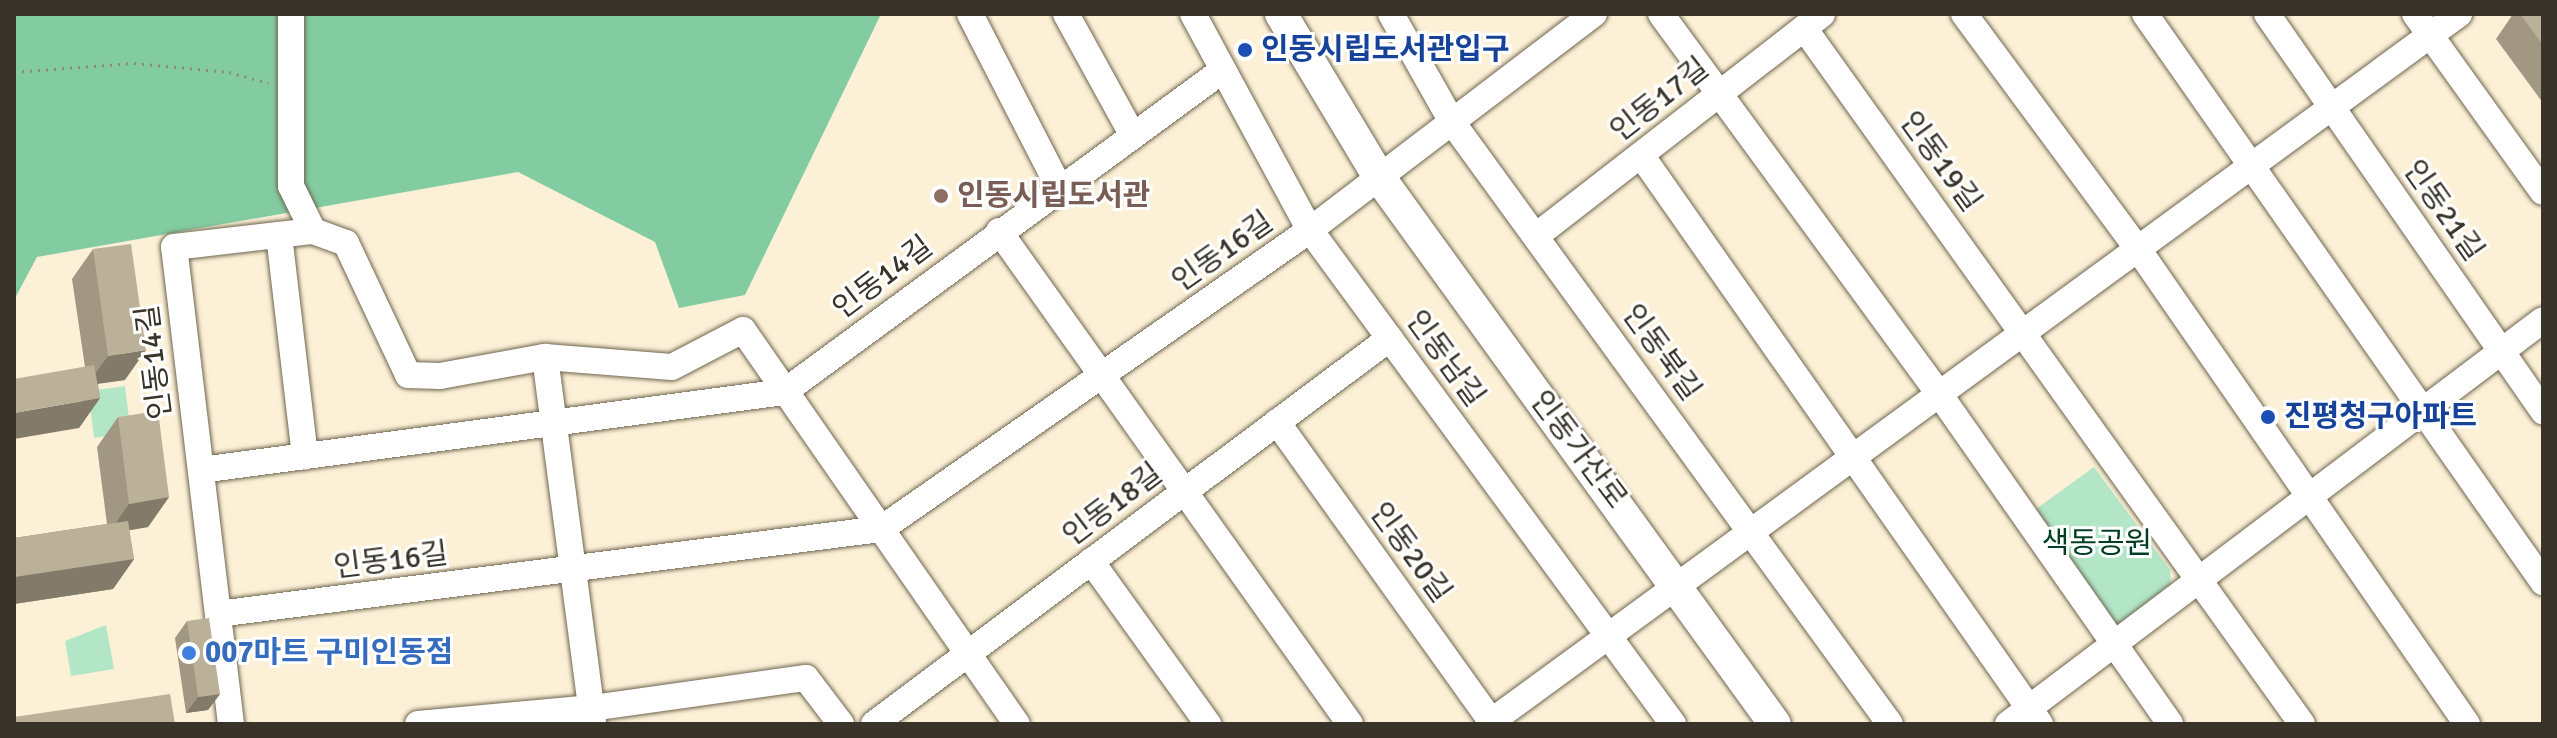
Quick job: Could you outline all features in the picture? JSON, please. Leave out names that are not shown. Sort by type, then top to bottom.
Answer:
[{"type":"main road","name":"인동가산로","points":[[1281,14],[1379,177],[1679,586],[1775,724]]},
{"type":"main road","name":"인동가산로","points":[[1304,14],[1379,177]]},
{"type":"street","points":[[291,14],[291,186],[313,231],[346,243],[408,375],[440,376],[545,357],[672,367],[743,330],[1017,724]]},
{"type":"street","points":[[970,14],[1060,189]]},
{"type":"street","points":[[1066,14],[1133,136]]},
{"type":"street","name":"인동남길","points":[[1193,14],[1310,230],[1673,724]]},
{"type":"street","name":"인동북길","points":[[1391,14],[1452,122],[1890,724]]},
{"type":"street","name":"인동16길","points":[[218,614],[881,529],[1310,230],[1594,14]]},
{"type":"street","points":[[1661,14],[1940,395],[2170,724]]},
{"type":"street","points":[[1964,14],[2138,249],[2467,724]]},
{"type":"street","points":[[2145,14],[2543,582]]},
{"type":"street","points":[[2267,14],[2331,107]]},
{"type":"street","points":[[1679,586],[2331,107],[2422,24],[2459,14]]},
{"type":"street","name":"인동17길","points":[[1536,236],[1813,21]]},
{"type":"street","name":"인동19길","points":[[1813,21],[2023,333],[2199,580]]},
{"type":"street","points":[[2422,24],[2543,192]]},
{"type":"street","name":"인동14길","points":[[313,231],[174,247],[201,470],[784,392],[999,231],[1223,70]]},
{"type":"street","name":"인동21길","points":[[2331,107],[2543,411]]},
{"type":"street","points":[[1641,155],[1854,457],[2026,719],[2113,645],[2543,320]]},
{"type":"street","points":[[999,231],[1350,724]]},
{"type":"street","points":[[279,235],[305,456]]},
{"type":"street","name":"인동18길","points":[[874,724],[1390,338]]},
{"type":"street","points":[[545,357],[551,423],[593,716]]},
{"type":"street","name":"인동20길","points":[[1277,422],[1491,723],[1607,634],[1679,586]]},
{"type":"street","points":[[201,470],[231,724]]},
{"type":"street","points":[[1091,561],[1208,724]]},
{"type":"street","points":[[2199,580],[2302,724]]},
{"type":"street","points":[[418,724],[593,716],[806,678],[841,724]]},
{"type":"path","points":[[14,72],[134,63],[229,72],[278,88],[291,113]]},
{"type":"green space","points":[[14,14],[881,14],[745,295],[679,308],[655,242],[518,172],[37,257],[14,300]]},
{"type":"green space","points":[[125,386],[131,433],[94,438],[88,391]]},
{"type":"green space","name":"색동공원","points":[[2094,467],[2170,570],[2171,587],[2118,625],[2103,624],[2025,517]]},
{"type":"green space","points":[[106,625],[114,669],[71,676],[65,641]]},
{"type":"building","points":[[2520,14],[2543,14],[2543,45]]},
{"type":"building","points":[[131,244],[146,350],[108,356],[93,249]]},
{"type":"building","points":[[94,365],[100,398],[14,413],[14,379]]},
{"type":"building","points":[[158,411],[169,497],[129,504],[118,417]]},
{"type":"building","points":[[128,521],[134,559],[14,577],[14,538]]},
{"type":"building","points":[[209,618],[220,694],[198,697],[187,621]]},
{"type":"building","points":[[170,694],[175,724],[14,724],[14,717]]},
{"type":"place","name":"인동시립도서관입구","points":[[1245,50]]},
{"type":"place","name":"인동시립도서관","points":[[941,196]]},
{"type":"place","name":"진평청구아파트","points":[[2268,417]]},
{"type":"place","name":"007마트 구미인동점","points":[[189,653]]}]
